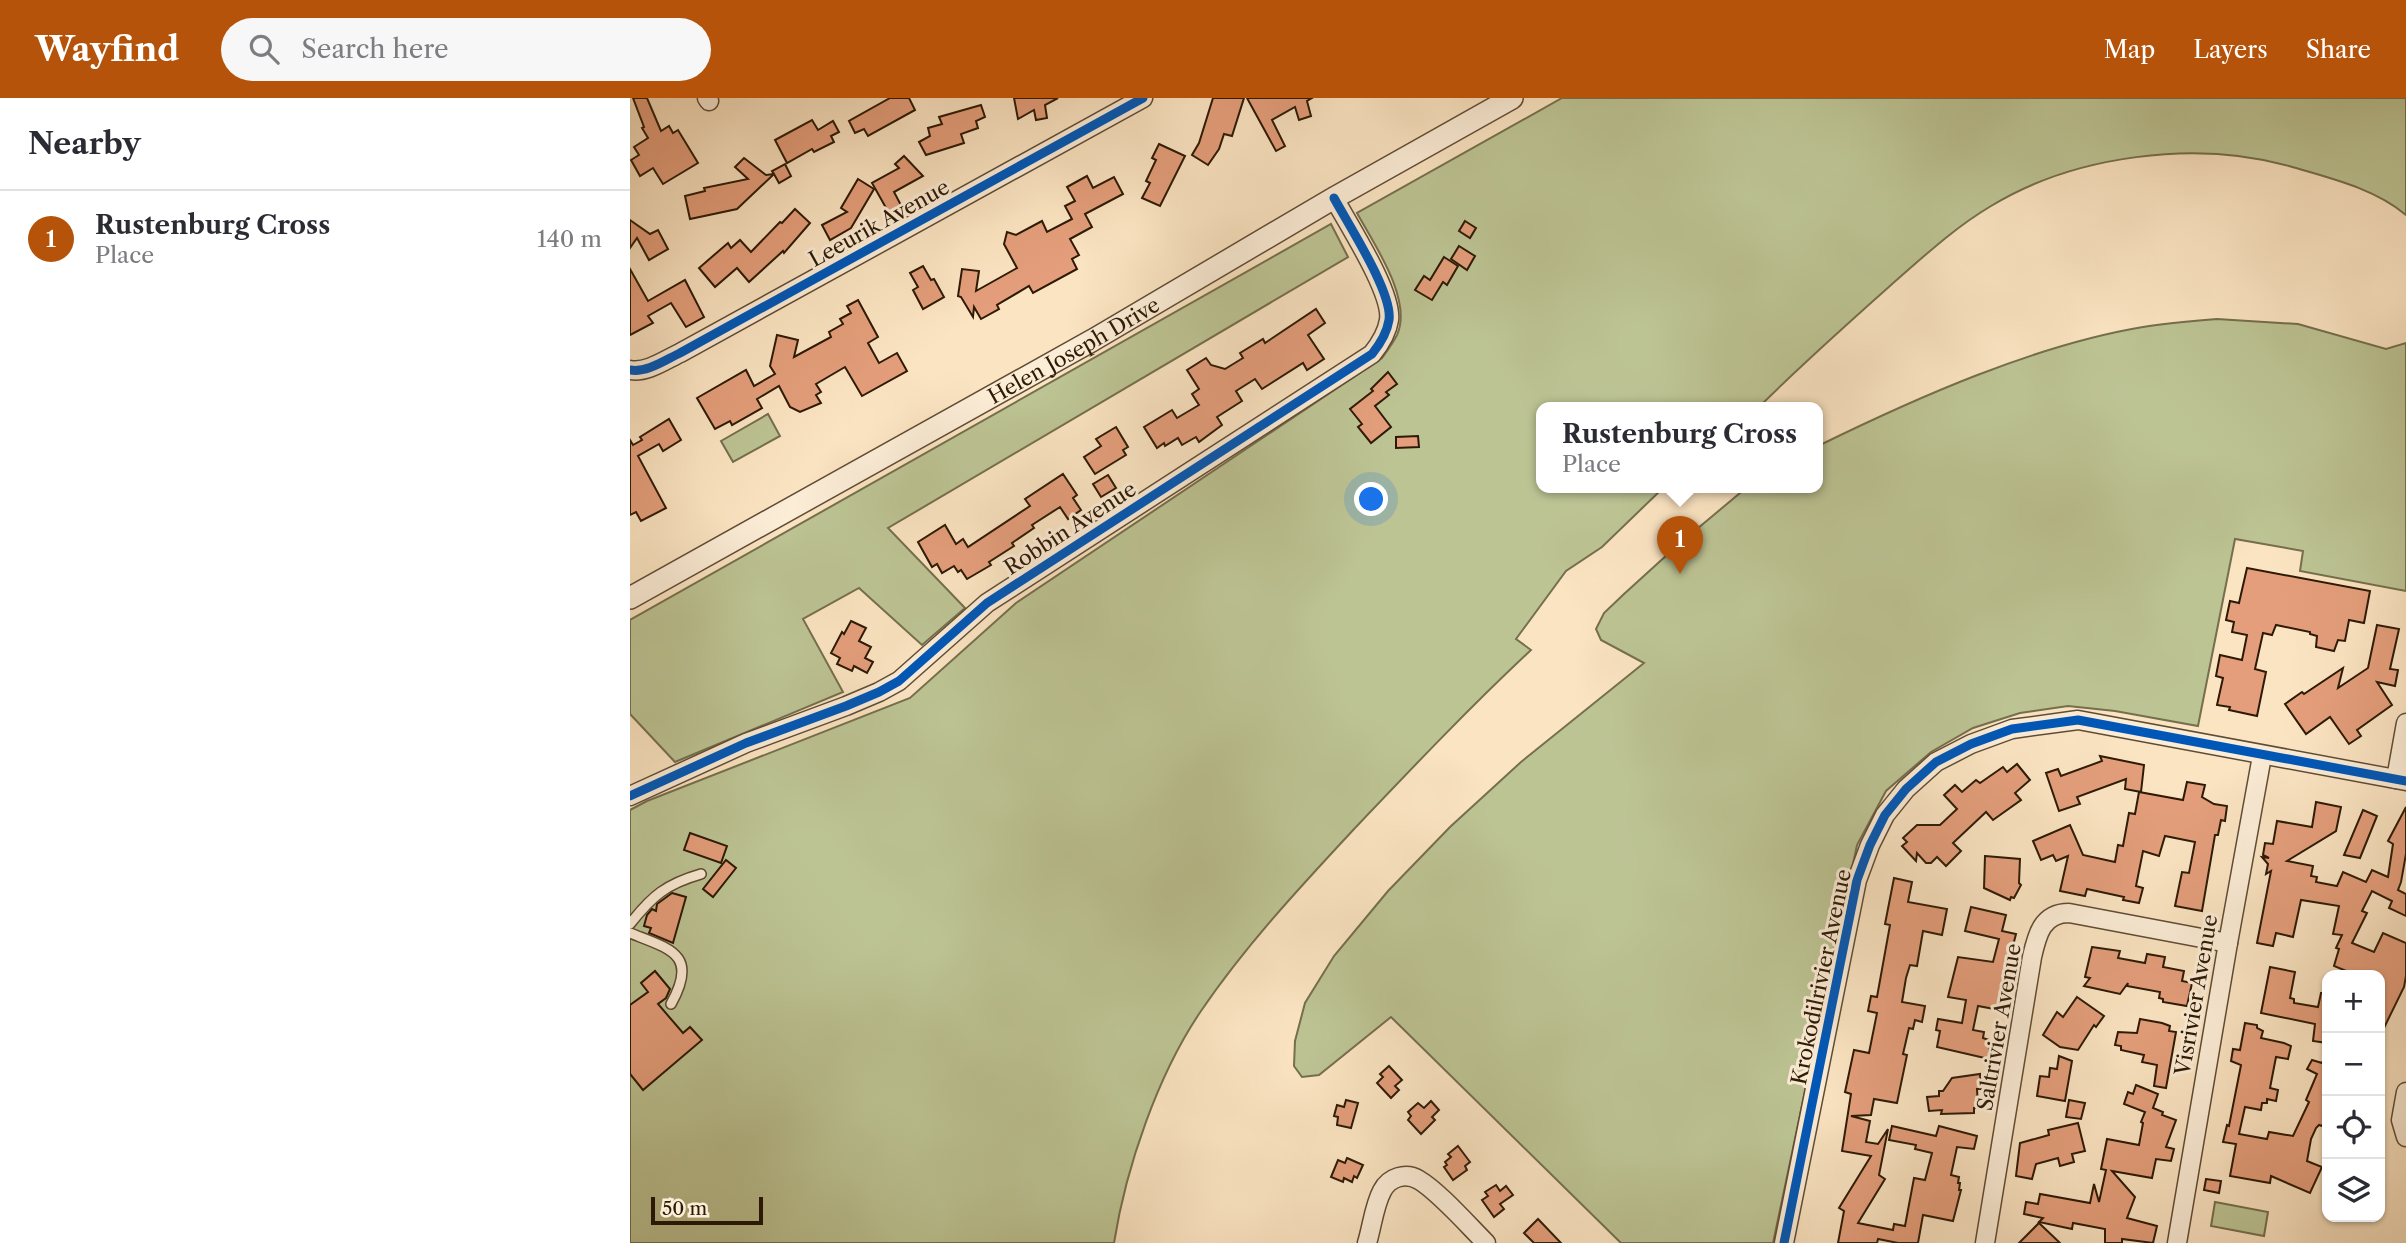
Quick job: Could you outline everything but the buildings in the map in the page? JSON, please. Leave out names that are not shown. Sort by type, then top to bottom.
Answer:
[{"type":"street","name":"Leeurik Avenue","points":[[630,370],[636,371],[656,365],[680,353],[1143,98]]},
{"type":"street","name":"Helen Joseph Drive","points":[[630,598],[1093,340],[1334,198],[1512,98]]},
{"type":"street","name":"Robbin Avenue","points":[[630,796],[746,743],[880,692],[899,681],[987,603],[1372,354],[1387,330],[1390,312],[1380,285],[1334,198]]},
{"type":"street","name":"Krokodilrivier Avenue","points":[[1784,1243],[1857,880],[1880,825],[1906,789],[1936,762],[1971,744],[2012,729],[2078,720],[2401,780]]},
{"type":"street","points":[[2401,780],[2406,723]]},
{"type":"street","name":"Visrivier Avenue","points":[[2178,1243],[2262,756]]},
{"type":"street","name":"Saltrivier Avenue","points":[[1985,1243],[2032,957],[2036,938],[2046,921],[2052,916],[2069,913],[2228,943]]},
{"type":"street","points":[[2406,1092],[2401,1120],[2406,1137]]},
{"type":"street","points":[[1367,1243],[1382,1191],[1399,1177],[1410,1176],[1427,1186],[1486,1243]]},
{"type":"lane","points":[[630,924],[661,890],[680,880],[701,874]]},
{"type":"lane","points":[[630,933],[677,954],[682,965],[681,978],[671,1004]]},
{"type":"green space","points":[[1562,98],[2406,98],[2406,215],[2380,198],[2350,185],[2253,158],[2176,154],[2097,164],[2024,189],[1964,224],[1857,315],[1764,402],[1536,402],[1536,493],[1658,493],[1602,547],[1566,571],[1516,639],[1531,650],[1335,850],[1275,916],[1218,987],[1185,1036],[1158,1092],[1135,1153],[1114,1243],[630,1243],[630,810],[910,698],[1016,603],[1382,358],[1397,335],[1401,321],[1400,306],[1389,272],[1357,213]]},
{"type":"green space","points":[[1331,224],[1348,257],[888,528],[965,608],[922,645],[859,588],[803,619],[843,692],[675,762],[630,714],[630,620]]},
{"type":"green space","points":[[2217,319],[2298,324],[2386,349],[2406,343],[2406,591],[2300,571],[2303,551],[2235,539],[2198,726],[2115,711],[2068,706],[2020,713],[1973,728],[1931,752],[1886,791],[1857,845],[1773,1243],[1621,1243],[1391,1017],[1319,1075],[1302,1077],[1294,1066],[1295,1041],[1305,1003],[1334,956],[1388,891],[1450,827],[1521,762],[1644,663],[1601,640],[1596,629],[1604,613],[1679,544],[1740,493],[1823,493],[1823,444],[1935,392],[2060,346],[2102,335],[2180,322]]},
{"type":"green space","points":[[768,414],[780,436],[733,462],[721,441]]},
{"type":"green space","points":[[2215,1202],[2268,1212],[2264,1236],[2211,1226]]},
{"type":"cycle path","points":[[630,370],[649,368],[680,353],[1143,98]]},
{"type":"cycle path","points":[[630,796],[746,743],[846,706],[899,681],[987,603],[1372,354],[1387,329],[1388,308],[1377,276],[1334,198]]},
{"type":"cycle path","points":[[1784,1243],[1857,880],[1885,815],[1906,789],[1936,762],[1971,744],[2012,729],[2078,720],[2406,781]]},
{"type":"place","name":"Rustenburg Cross","points":[[1680,574]]}]
